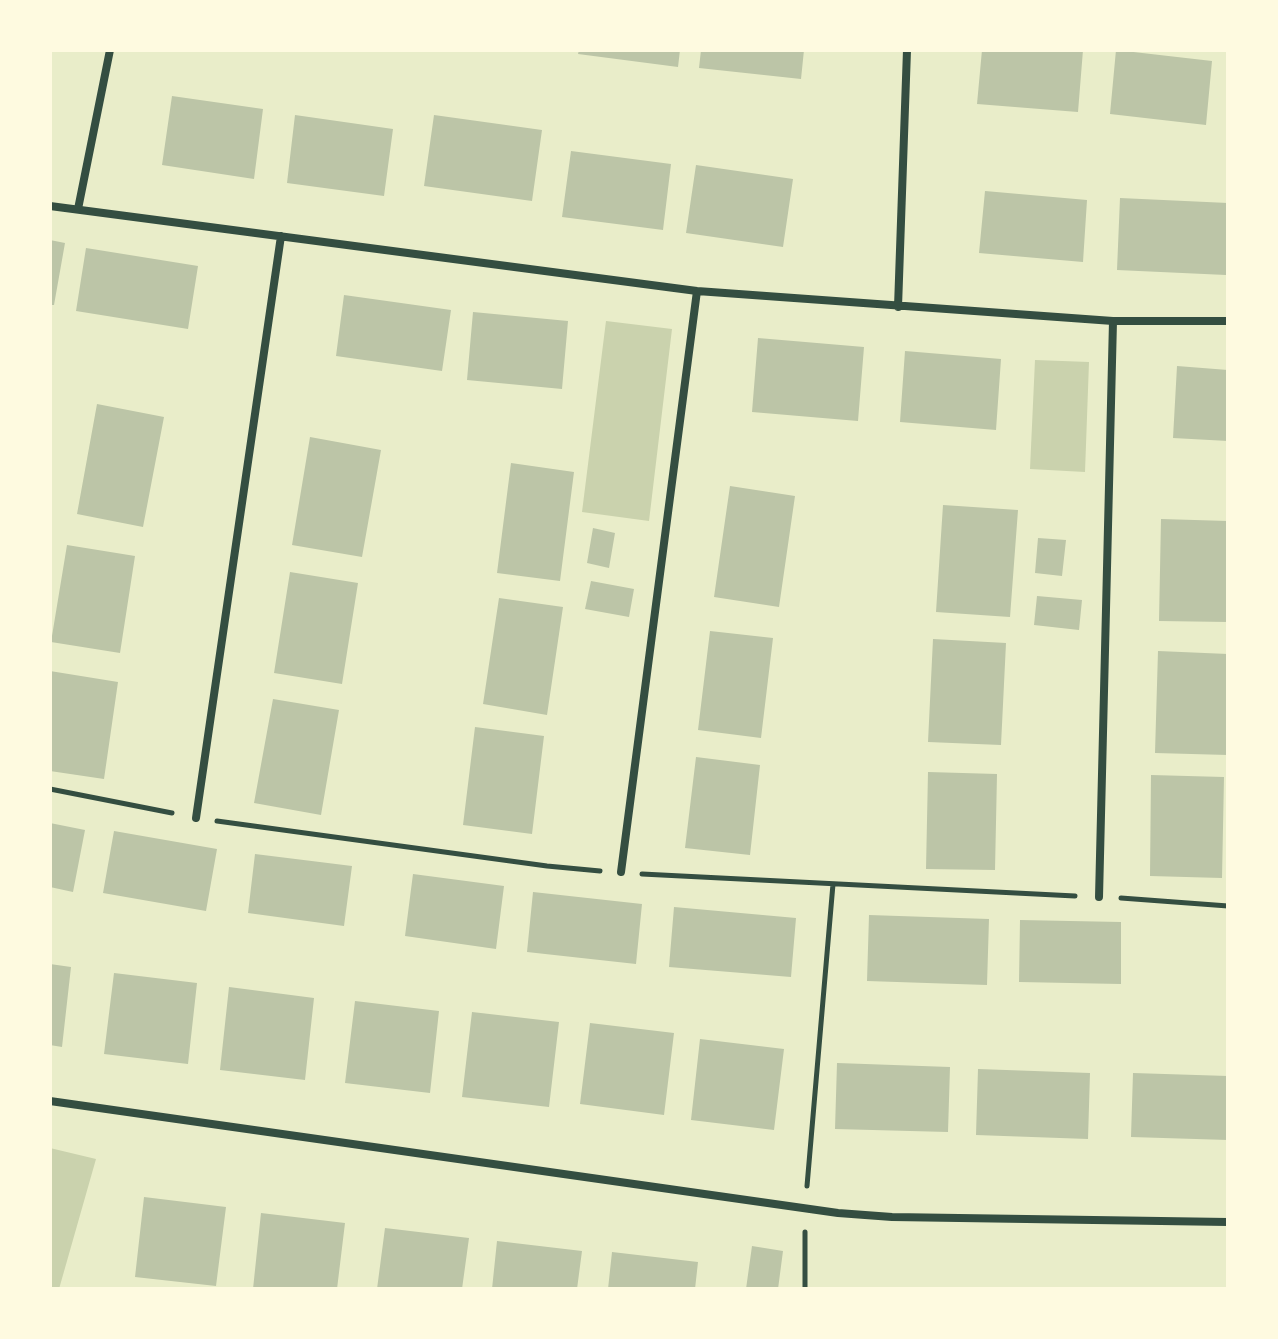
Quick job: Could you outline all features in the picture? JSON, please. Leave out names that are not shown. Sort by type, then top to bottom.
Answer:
[{"type":"street","points":[[78,209],[110,50]]},
{"type":"street","points":[[898,307],[907,50]]},
{"type":"street","points":[[50,206],[697,291],[1113,321],[1228,321]]},
{"type":"street","points":[[196,818],[281,236]]},
{"type":"street","points":[[621,872],[697,291]]},
{"type":"street","points":[[1099,897],[1113,321]]},
{"type":"street","points":[[50,1101],[805,1209],[892,1217],[1228,1222]]},
{"type":"path","points":[[805,1289],[805,1209],[833,884]]},
{"type":"green space","points":[[606,321],[672,329],[649,521],[582,512]]},
{"type":"green space","points":[[1035,360],[1089,362],[1085,472],[1030,469]]},
{"type":"green space","points":[[50,1148],[96,1159],[59,1289],[50,1289]]},
{"type":"building","points":[[579,50],[680,50],[678,67],[578,54]]},
{"type":"building","points":[[701,50],[804,50],[801,79],[699,68]]},
{"type":"building","points":[[982,50],[1083,50],[1078,112],[977,104]]},
{"type":"building","points":[[1116,50],[1212,61],[1206,125],[1110,114]]},
{"type":"building","points":[[172,96],[263,109],[254,179],[162,165]]},
{"type":"building","points":[[295,115],[393,129],[384,196],[287,183]]},
{"type":"building","points":[[434,115],[542,130],[532,201],[424,186]]},
{"type":"building","points":[[571,151],[671,164],[663,230],[562,217]]},
{"type":"building","points":[[696,165],[793,179],[783,247],[686,233]]},
{"type":"building","points":[[985,191],[1087,200],[1083,262],[979,253]]},
{"type":"building","points":[[1120,198],[1228,203],[1226,275],[1117,270]]},
{"type":"building","points":[[50,240],[65,243],[54,305],[50,305]]},
{"type":"building","points":[[86,248],[198,266],[188,329],[76,311]]},
{"type":"building","points":[[344,295],[451,310],[442,371],[336,356]]},
{"type":"building","points":[[473,312],[568,321],[562,389],[467,380]]},
{"type":"building","points":[[758,338],[864,347],[858,421],[752,412]]},
{"type":"building","points":[[905,351],[1001,359],[996,430],[900,422]]},
{"type":"building","points":[[1177,366],[1228,370],[1228,441],[1173,438]]},
{"type":"building","points":[[97,404],[164,417],[143,527],[77,514]]},
{"type":"building","points":[[310,437],[381,450],[362,557],[292,545]]},
{"type":"building","points":[[511,463],[574,472],[560,581],[497,573]]},
{"type":"building","points":[[730,486],[795,496],[779,607],[714,597]]},
{"type":"building","points":[[943,505],[1018,510],[1010,617],[936,612]]},
{"type":"building","points":[[1161,519],[1228,521],[1228,622],[1159,621]]},
{"type":"building","points":[[593,528],[615,533],[609,568],[587,563]]},
{"type":"building","points":[[1038,538],[1066,540],[1062,576],[1035,573]]},
{"type":"building","points":[[67,545],[135,556],[120,653],[51,642]]},
{"type":"building","points":[[290,572],[358,583],[342,684],[274,673]]},
{"type":"building","points":[[591,581],[634,589],[629,617],[585,609]]},
{"type":"building","points":[[1037,596],[1082,600],[1079,630],[1034,625]]},
{"type":"building","points":[[499,598],[563,607],[547,715],[483,704]]},
{"type":"building","points":[[710,631],[773,638],[761,738],[698,730]]},
{"type":"building","points":[[933,639],[1006,643],[1001,745],[928,742]]},
{"type":"building","points":[[1158,651],[1228,654],[1228,755],[1155,753]]},
{"type":"building","points":[[50,671],[118,682],[104,779],[50,771]]},
{"type":"building","points":[[273,699],[339,710],[321,815],[254,803]]},
{"type":"building","points":[[475,727],[544,736],[532,834],[463,825]]},
{"type":"building","points":[[696,757],[760,765],[750,855],[685,848]]},
{"type":"building","points":[[928,772],[997,774],[995,870],[926,869]]},
{"type":"building","points":[[1151,775],[1224,777],[1222,878],[1150,876]]},
{"type":"building","points":[[50,823],[85,830],[73,892],[50,887]]},
{"type":"building","points":[[114,831],[217,849],[206,911],[103,893]]},
{"type":"building","points":[[255,854],[352,866],[344,926],[248,913]]},
{"type":"building","points":[[413,874],[504,886],[496,949],[405,936]]},
{"type":"building","points":[[533,892],[642,904],[636,964],[527,952]]},
{"type":"building","points":[[674,907],[796,918],[791,977],[669,967]]},
{"type":"building","points":[[869,915],[989,919],[987,985],[867,981]]},
{"type":"building","points":[[1020,920],[1121,922],[1121,984],[1019,982]]},
{"type":"building","points":[[50,964],[71,967],[62,1047],[50,1045]]},
{"type":"building","points":[[114,973],[197,983],[188,1064],[104,1054]]},
{"type":"building","points":[[229,987],[314,998],[305,1080],[220,1070]]},
{"type":"building","points":[[355,1001],[439,1011],[430,1093],[345,1083]]},
{"type":"building","points":[[472,1012],[559,1022],[549,1107],[462,1097]]},
{"type":"building","points":[[590,1023],[674,1033],[664,1115],[580,1104]]},
{"type":"building","points":[[700,1039],[784,1049],[774,1130],[691,1120]]},
{"type":"building","points":[[837,1063],[950,1067],[948,1132],[835,1129]]},
{"type":"building","points":[[978,1069],[1090,1073],[1088,1139],[976,1135]]},
{"type":"building","points":[[1133,1073],[1228,1076],[1228,1140],[1131,1137]]},
{"type":"building","points":[[144,1197],[226,1207],[216,1286],[135,1277]]},
{"type":"building","points":[[261,1213],[345,1223],[337,1289],[253,1289]]},
{"type":"building","points":[[385,1228],[469,1238],[462,1289],[377,1289]]},
{"type":"building","points":[[497,1241],[582,1251],[577,1289],[492,1289]]},
{"type":"building","points":[[752,1246],[783,1251],[778,1289],[746,1289]]},
{"type":"building","points":[[612,1252],[698,1262],[695,1289],[608,1289]]}]
